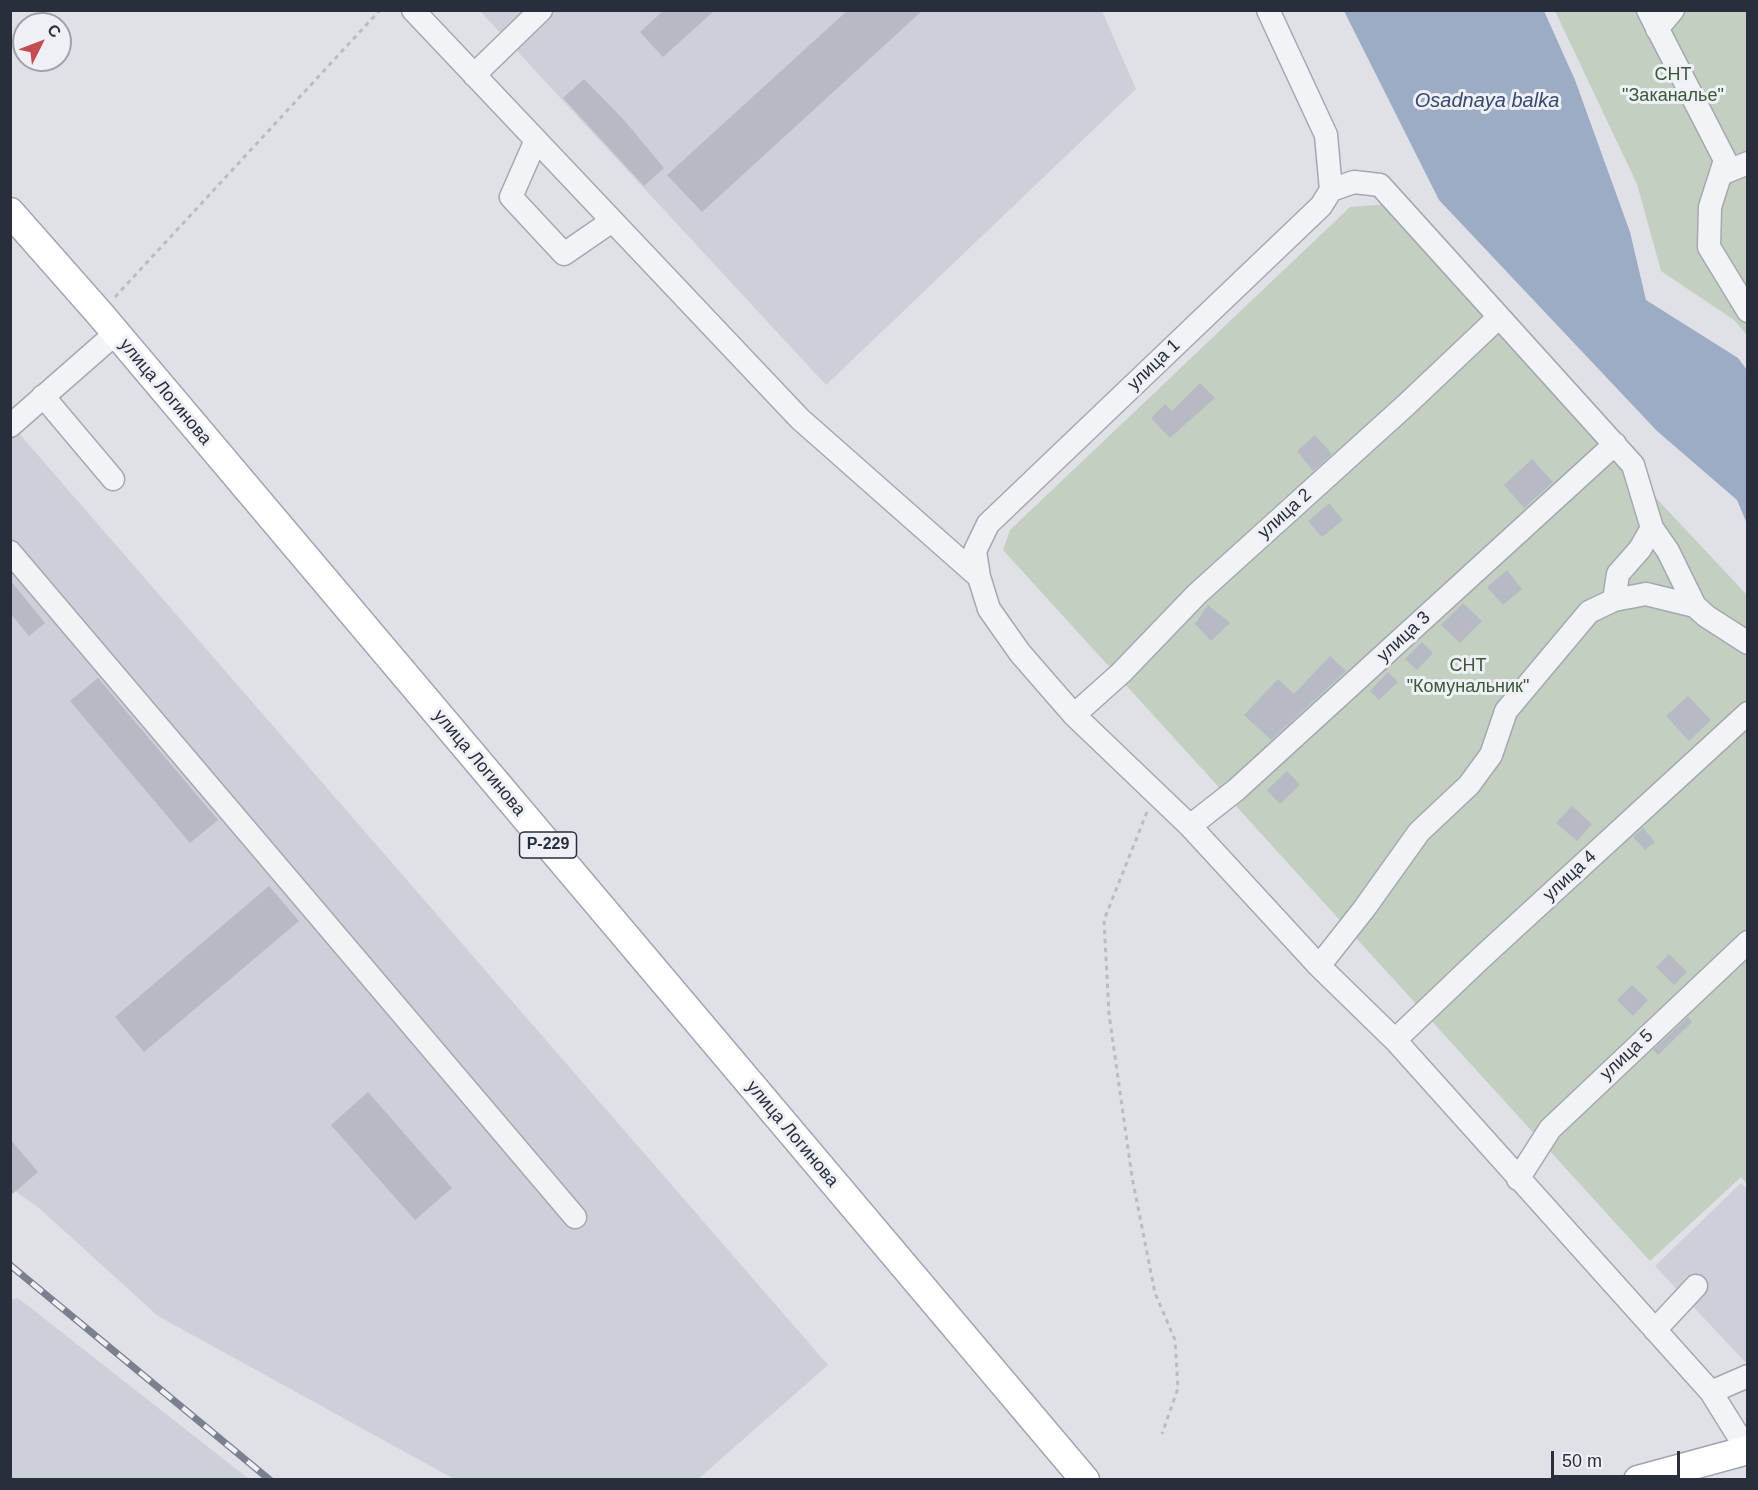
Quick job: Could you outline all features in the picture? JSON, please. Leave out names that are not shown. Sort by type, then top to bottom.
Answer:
[{"type":"main road","name":"улица Логинова","points":[[10,212],[1085,1479]]},
{"type":"main road","points":[[1638,1479],[1747,1450]]},
{"type":"street","points":[[413,10],[800,419],[979,577],[989,609],[1020,653],[1074,716],[1190,826],[1319,966],[1395,1040],[1711,1392],[1747,1450]]},
{"type":"street","points":[[474,75],[541,10]]},
{"type":"street","points":[[1268,10],[1326,135],[1326,198],[1354,182],[1380,185],[1633,465],[1652,528],[1668,551],[1695,606],[1706,616],[1748,643]]},
{"type":"street","points":[[1672,10],[1653,20],[1725,160],[1710,207],[1709,247],[1748,312]]},
{"type":"street","points":[[536,140],[511,197],[564,254],[612,221]]},
{"type":"street","points":[[1721,174],[1748,163]]},
{"type":"street","name":"улица 1","points":[[979,577],[975,551],[988,524],[1326,198]]},
{"type":"street","name":"улица 2","points":[[1074,716],[1121,673],[1197,594],[1406,405],[1499,317]]},
{"type":"street","points":[[10,426],[43,396],[107,324]]},
{"type":"street","points":[[43,396],[113,478]]},
{"type":"street","name":"улица 3","points":[[1190,826],[1244,783],[1615,444]]},
{"type":"street","points":[[1614,600],[1618,574],[1640,549],[1652,528]]},
{"type":"street","points":[[10,552],[575,1217]]},
{"type":"street","points":[[1319,966],[1364,909],[1419,832],[1469,785],[1491,755],[1506,711],[1589,612],[1614,600],[1646,594],[1695,606]]},
{"type":"street","name":"улица 4","points":[[1395,1040],[1748,713]]},
{"type":"street","name":"улица 5","points":[[1518,1179],[1550,1129],[1748,942]]},
{"type":"street","points":[[1655,1330],[1696,1286]]},
{"type":"street","points":[[1711,1392],[1748,1376]]},
{"type":"path","points":[[107,324],[380,10]]},
{"type":"path","points":[[1154,792],[1104,920],[1109,1014],[1132,1178],[1155,1293],[1175,1340],[1178,1388],[1162,1434]]},
{"type":"shaded area","points":[[480,11],[1102,11],[1136,89],[826,385]]},
{"type":"shaded area","points":[[10,423],[828,1365],[698,1479],[454,1479],[158,1316],[39,1208],[11,1188]]},
{"type":"shaded area","points":[[1741,1183],[1747,1189],[1747,1364],[1655,1266]]},
{"type":"shaded area","points":[[18,1298],[249,1479],[11,1479],[10,1300]]},
{"type":"green space","name":"СНТ \"Заканалье\"","points":[[1555,11],[1747,11],[1747,335],[1734,320],[1661,271],[1637,184]]},
{"type":"green space","name":"СНТ \"Комунальник\"","points":[[1388,204],[1612,451],[1747,595],[1747,1184],[1741,1177],[1650,1261],[1003,550],[1010,530],[1350,207]]},
{"type":"water","name":"Osadnaya balka","points":[[1344,11],[1544,11],[1575,80],[1630,232],[1646,300],[1738,358],[1747,370],[1747,524],[1737,500],[1657,431],[1439,200]]},
{"type":"building","points":[[664,10],[715,10],[663,57],[640,32]]},
{"type":"building","points":[[848,10],[923,10],[702,212],[667,175]]},
{"type":"building","points":[[584,79],[624,120],[664,168],[644,186],[563,98]]},
{"type":"building","points":[[1200,383],[1215,398],[1170,438],[1151,418],[1165,404],[1172,411]]},
{"type":"building","points":[[1315,435],[1332,454],[1313,471],[1297,451]]},
{"type":"building","points":[[1532,459],[1553,482],[1524,508],[1504,485]]},
{"type":"building","points":[[1329,503],[1343,520],[1322,537],[1308,521]]},
{"type":"building","points":[[1507,570],[1522,589],[1503,605],[1487,587]]},
{"type":"building","points":[[10,580],[45,623],[29,636],[10,613]]},
{"type":"building","points":[[1463,603],[1482,621],[1460,643],[1441,625]]},
{"type":"building","points":[[1208,605],[1230,623],[1211,641],[1195,624]]},
{"type":"building","points":[[1422,642],[1433,653],[1417,670],[1405,659]]},
{"type":"building","points":[[1330,656],[1346,671],[1271,740],[1244,715],[1278,679],[1294,694]]},
{"type":"building","points":[[1388,672],[1398,682],[1379,700],[1370,691]]},
{"type":"building","points":[[98,678],[218,820],[190,843],[70,701]]},
{"type":"building","points":[[1688,696],[1711,720],[1689,741],[1666,716]]},
{"type":"building","points":[[1287,771],[1300,785],[1280,804],[1267,790]]},
{"type":"building","points":[[1572,806],[1592,824],[1577,841],[1556,823]]},
{"type":"building","points":[[1643,828],[1655,842],[1645,850],[1633,837]]},
{"type":"building","points":[[269,886],[299,921],[144,1052],[115,1017]]},
{"type":"building","points":[[1669,954],[1687,972],[1674,985],[1656,967]]},
{"type":"building","points":[[1632,985],[1648,1000],[1633,1016],[1617,1000]]},
{"type":"building","points":[[1688,1017],[1692,1022],[1658,1055],[1653,1050]]},
{"type":"building","points":[[368,1092],[452,1188],[415,1220],[331,1125]]},
{"type":"building","points":[[10,1139],[38,1172],[10,1196]]},
{"type":"railway","points":[[10,1265],[270,1480]]}]
